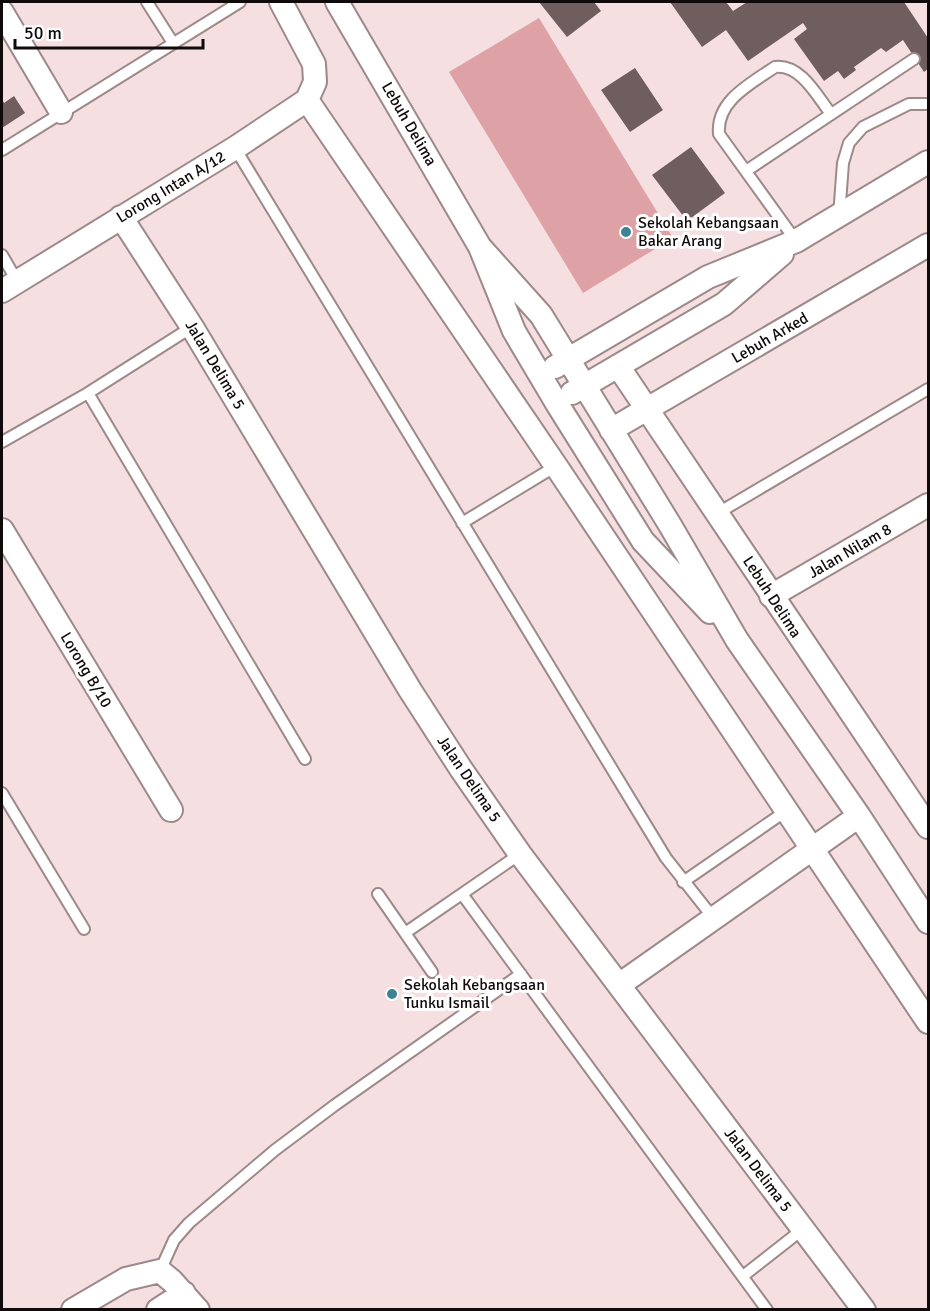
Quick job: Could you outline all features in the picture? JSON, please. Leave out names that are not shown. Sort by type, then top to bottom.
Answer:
[{"type":"street","points":[[281,2],[314,64],[315,82],[307,100],[556,465],[928,1022]]},
{"type":"street","name":"Lebuh Delima","points":[[337,2],[480,247],[514,331],[643,541],[737,640]]},
{"type":"street","points":[[2,12],[61,112]]},
{"type":"street","name":"Lorong Intan A/12","points":[[9,286],[235,148],[307,100]]},
{"type":"street","points":[[541,375],[708,277],[796,241],[928,162]]},
{"type":"street","name":"Jalan Delima 5","points":[[121,217],[192,327],[410,690],[520,854],[864,1310]]},
{"type":"street","points":[[556,402],[724,304],[796,241]]},
{"type":"street","name":"Lebuh Arked","points":[[610,430],[928,245]]},
{"type":"street","name":"Lebuh Delima","points":[[480,247],[541,315],[670,525],[737,640],[859,816],[928,922]]},
{"type":"street","name":"Lebuh Delima","points":[[618,366],[928,827]]},
{"type":"street","name":"Jalan Nilam 8","points":[[771,596],[928,505]]},
{"type":"street","name":"Lorong B/10","points":[[2,530],[171,810]]},
{"type":"street","points":[[619,985],[715,920],[859,816]]},
{"type":"street","points":[[73,1310],[126,1279],[160,1272],[191,1301]]},
{"type":"street","points":[[158,1310],[191,1301]]},
{"type":"lane","points":[[147,2],[172,43]]},
{"type":"lane","points":[[2,150],[240,2]]},
{"type":"lane","points":[[746,171],[914,59]]},
{"type":"lane","points":[[796,241],[719,134],[718,121],[727,103],[775,67],[784,66],[799,74],[831,114]]},
{"type":"lane","points":[[839,216],[843,163],[849,143],[863,127],[909,104],[928,104]]},
{"type":"lane","points":[[235,148],[683,882],[715,920]]},
{"type":"lane","points":[[2,255],[9,286]]},
{"type":"lane","points":[[2,442],[88,393],[192,327]]},
{"type":"lane","points":[[718,513],[928,389]]},
{"type":"lane","points":[[88,393],[305,759]]},
{"type":"lane","points":[[462,523],[556,465]]},
{"type":"lane","points":[[2,793],[84,929]]},
{"type":"lane","points":[[683,882],[786,811]]},
{"type":"lane","points":[[405,933],[520,854]]},
{"type":"lane","points":[[378,894],[432,972]]},
{"type":"lane","points":[[462,894],[767,1310]]},
{"type":"lane","points":[[160,1272],[174,1240],[189,1222],[275,1150],[343,1098],[521,974]]},
{"type":"lane","points":[[743,1276],[802,1228]]},
{"type":"shaded area","points":[[539,18],[673,238],[583,293],[449,72]]},
{"type":"building","points":[[539,2],[594,2],[601,11],[567,37]]},
{"type":"building","points":[[670,2],[726,2],[733,11],[747,2],[904,2],[928,38],[928,69],[924,72],[903,40],[886,52],[881,48],[854,67],[856,70],[844,79],[838,71],[824,81],[794,39],[807,29],[803,23],[748,61],[726,30],[702,47]]},
{"type":"building","points":[[635,68],[663,110],[630,132],[601,90]]},
{"type":"building","points":[[14,96],[25,113],[2,128],[2,99],[4,103]]},
{"type":"building","points":[[691,147],[725,193],[687,221],[652,175]]},
{"type":"place","name":"Sekolah Kebangsaan Bakar Arang","points":[[626,232]]},
{"type":"place","name":"Sekolah Kebangsaan Tunku Ismail","points":[[392,994]]}]
